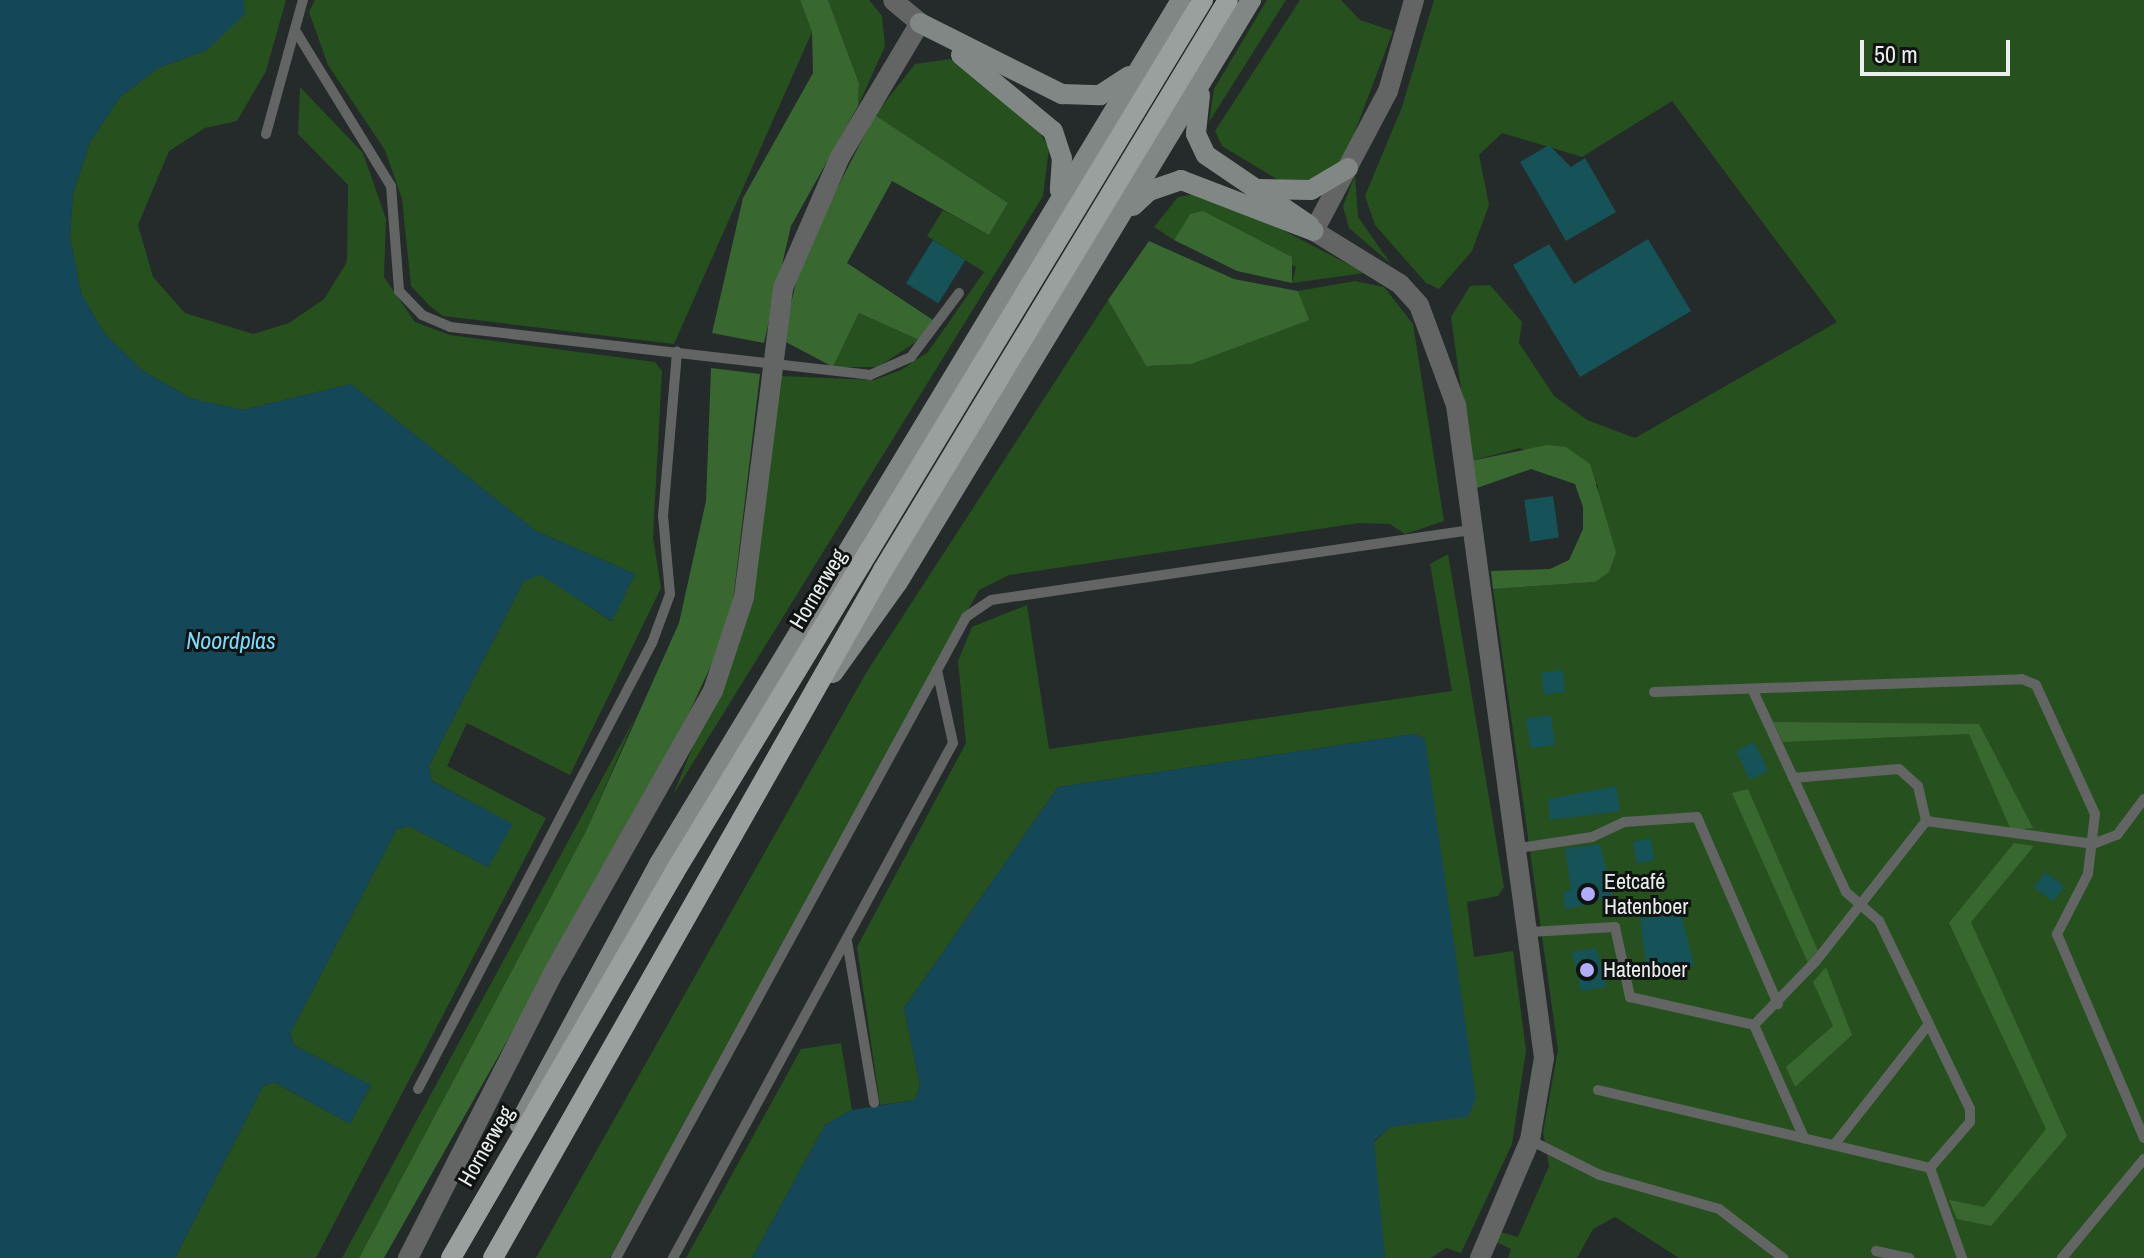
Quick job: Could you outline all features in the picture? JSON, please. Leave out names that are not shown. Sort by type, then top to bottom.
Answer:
[{"type":"main road","name":"Hornerweg","points":[[479,1207],[581,999],[1060,196],[1181,0]]},
{"type":"main road","name":"Hornerweg","points":[[451,1258],[1203,0]]},
{"type":"main road","points":[[493,1258],[790,735],[1228,0]]},
{"type":"main road","points":[[790,735],[898,582],[1251,0]]},
{"type":"main road","points":[[920,23],[1062,94],[1100,95],[1137,70]]},
{"type":"main road","points":[[920,23],[1044,121],[1062,158],[1060,196]]},
{"type":"main road","points":[[1207,72],[1195,119],[1201,146],[1314,231]]},
{"type":"main road","points":[[1256,189],[1311,190],[1348,168]]},
{"type":"main road","points":[[1114,226],[1149,191],[1181,180],[1314,231]]},
{"type":"street","points":[[893,0],[920,23]]},
{"type":"street","points":[[1414,0],[1388,91],[1314,231],[1400,284],[1419,305],[1456,405],[1471,530],[1519,848],[1544,1058],[1530,1140],[1480,1258]]},
{"type":"street","name":"Hornerweg","points":[[408,1258],[555,970],[713,691],[744,597],[773,363],[795,252],[840,157],[920,23]]},
{"type":"lane","points":[[266,134],[303,0]]},
{"type":"lane","points":[[295,30],[391,186],[398,221],[392,267],[399,291],[422,315],[450,327],[773,363],[844,375],[889,370],[933,333],[959,293]]},
{"type":"lane","points":[[418,1089],[652,643],[670,594],[663,516],[677,352]]},
{"type":"lane","points":[[616,1258],[966,617],[991,600],[1471,530]]},
{"type":"lane","points":[[673,1258],[953,743],[937,670]]},
{"type":"lane","points":[[1654,692],[2022,679],[2036,685],[2095,814],[2088,874],[2057,934],[2144,1138]]},
{"type":"lane","points":[[1752,689],[1846,892],[1879,921],[1970,1109],[1962,1133],[1930,1168]]},
{"type":"lane","points":[[1793,778],[1899,769],[1918,786],[1926,821]]},
{"type":"lane","points":[[1926,821],[2093,844],[2117,835],[2144,799]]},
{"type":"lane","points":[[1519,848],[1592,837],[1624,822],[1697,817],[1778,1004]]},
{"type":"lane","points":[[1754,1025],[1778,1004],[1926,821]]},
{"type":"lane","points":[[1530,932],[1615,927],[1630,997],[1754,1025]]},
{"type":"lane","points":[[847,941],[874,1103]]},
{"type":"lane","points":[[1834,1145],[1929,1024]]},
{"type":"lane","points":[[1754,1025],[1804,1138]]},
{"type":"lane","points":[[1598,1090],[1930,1168]]},
{"type":"lane","points":[[1530,1140],[1600,1175],[1719,1209],[1783,1258]]},
{"type":"lane","points":[[2062,1258],[2144,1159]]},
{"type":"lane","points":[[1930,1168],[1962,1258]]},
{"type":"lane","points":[[1876,1251],[1909,1258]]},
{"type":"green space","points":[[244,0],[286,0],[266,71],[237,121],[205,128],[169,151],[138,225],[153,277],[185,313],[253,334],[289,323],[324,299],[347,262],[348,185],[298,134],[300,87],[363,153],[386,219],[384,277],[415,322],[450,335],[655,362],[662,371],[653,537],[661,588],[570,775],[467,723],[447,766],[546,818],[316,1258],[175,1258],[263,1086],[274,1082],[350,1124],[371,1085],[295,1046],[290,1034],[396,830],[409,826],[488,867],[512,824],[431,780],[429,766],[523,582],[540,574],[611,621],[635,574],[536,531],[351,384],[243,410],[192,399],[143,371],[104,333],[81,293],[70,237],[73,193],[90,142],[120,97],[158,68],[207,50]]},
{"type":"green space","points":[[315,0],[800,0],[812,32],[674,344],[443,316],[430,306],[411,286],[402,199],[385,150],[328,65],[309,12]]},
{"type":"green space","points":[[800,0],[828,0],[859,83],[858,106],[791,226],[764,343],[712,333],[743,198],[813,73],[812,32]]},
{"type":"green space","points":[[828,0],[869,0],[882,16],[885,46],[858,106],[859,83]]},
{"type":"green space","points":[[1267,0],[1286,0],[1209,122],[1214,89]]},
{"type":"green space","points":[[1300,0],[1341,0],[1360,20],[1393,31],[1346,155],[1321,178],[1285,184],[1222,146],[1215,131]]},
{"type":"green space","points":[[1434,0],[2144,0],[2144,1258],[1679,1258],[1615,1217],[1593,1229],[1577,1258],[1508,1258],[1511,1249],[1496,1242],[1500,1232],[1518,1237],[1549,1166],[1543,1132],[1558,1050],[1493,589],[1595,582],[1598,485],[1520,448],[1471,461],[1451,317],[1470,286],[1490,285],[1522,322],[1519,343],[1554,396],[1587,420],[1635,438],[1837,322],[1672,101],[1582,157],[1502,133],[1479,155],[1489,205],[1472,251],[1439,289],[1426,283],[1375,225],[1365,196],[1402,107]]},
{"type":"green space","points":[[950,59],[1036,126],[1049,148],[1043,196],[673,795],[750,607],[780,376],[874,380],[901,370],[928,352],[984,272],[927,236],[943,210],[989,235],[1008,203],[875,115],[915,64]]},
{"type":"green space","points":[[875,115],[1008,203],[989,235],[892,181],[847,263],[933,320],[919,340],[859,313],[833,367],[782,340],[803,254]]},
{"type":"green space","points":[[1355,175],[1358,217],[1391,264],[1349,228],[1343,206]]},
{"type":"green space","points":[[1194,194],[1275,226],[1365,273],[1292,283],[1296,267],[1190,214],[1174,240],[1154,227],[1178,197]]},
{"type":"green space","points":[[1203,211],[1292,257],[1292,283],[1237,271],[1174,240],[1190,214]]},
{"type":"green space","points":[[1149,241],[1234,279],[1298,291],[1309,320],[1192,364],[1146,366],[1108,300]]},
{"type":"green space","points":[[1355,281],[1384,287],[1413,324],[1444,521],[1405,534],[1390,524],[1359,523],[1009,575],[979,590],[610,1258],[536,1258],[866,673],[1108,300],[1146,366],[1192,364],[1308,320],[1298,291]]},
{"type":"green space","points":[[859,313],[919,340],[878,367],[833,367]]},
{"type":"green space","points":[[711,368],[760,374],[733,601],[713,661],[673,748],[384,1258],[359,1258],[586,831],[679,623],[706,501]]},
{"type":"green space","points":[[1547,445],[1566,447],[1590,464],[1616,552],[1609,572],[1595,582],[1493,589],[1491,571],[1550,569],[1569,560],[1583,529],[1583,507],[1575,484],[1531,469],[1474,489],[1471,461]]},
{"type":"green space","points":[[1448,554],[1504,887],[1498,896],[1467,902],[1474,957],[1513,951],[1526,1050],[1512,1144],[1461,1253],[1446,1248],[1431,1258],[1385,1258],[1371,1156],[1374,1142],[1390,1127],[1425,739],[1414,734],[1058,787],[904,1008],[920,1085],[915,1100],[880,1105],[857,947],[966,743],[958,661],[972,627],[1027,605],[1049,749],[1452,691],[1430,564]]},
{"type":"green space","points":[[635,718],[586,831],[359,1258],[342,1258]]},
{"type":"green space","points":[[1773,722],[1979,724],[2033,828],[2011,830],[1969,734],[1783,742]]},
{"type":"green space","points":[[1748,789],[1818,951],[1808,963],[1732,793]]},
{"type":"green space","points":[[2014,843],[2034,846],[1971,922],[2067,1136],[1991,1226],[1957,1219],[1949,1200],[1984,1207],[2046,1129],[1949,923]]},
{"type":"green space","points":[[1826,967],[1852,1035],[1795,1087],[1786,1067],[1833,1026],[1813,982]]},
{"type":"green space","points":[[841,1043],[852,1110],[825,1125],[752,1258],[686,1258],[801,1049]]},
{"type":"water","name":"Noordplas","points":[[0,0],[244,0],[245,14],[207,50],[158,68],[120,97],[90,142],[73,193],[70,237],[81,293],[104,333],[143,371],[192,399],[243,410],[351,384],[536,531],[635,574],[612,621],[540,575],[523,582],[429,766],[432,781],[513,824],[488,867],[409,826],[396,830],[290,1034],[295,1046],[371,1085],[350,1124],[274,1082],[263,1086],[175,1258],[0,1258]]},
{"type":"water","points":[[1414,734],[1425,739],[1476,1098],[1468,1117],[1390,1127],[1374,1141],[1385,1258],[752,1258],[825,1125],[852,1110],[915,1100],[920,1085],[904,1008],[1058,787]]},
{"type":"building","points":[[1549,145],[1571,167],[1585,158],[1616,212],[1566,241],[1520,162]]},
{"type":"building","points":[[1648,239],[1691,311],[1580,377],[1513,265],[1549,244],[1574,284]]},
{"type":"building","points":[[933,240],[965,260],[938,303],[906,283]]},
{"type":"building","points":[[1553,496],[1559,538],[1530,542],[1524,500]]},
{"type":"building","points":[[1562,670],[1565,692],[1544,695],[1541,673]]},
{"type":"building","points":[[1551,715],[1555,745],[1530,748],[1526,718]]},
{"type":"building","points":[[1754,742],[1768,771],[1750,780],[1736,751]]},
{"type":"building","points":[[1616,786],[1620,811],[1550,820],[1548,799]]},
{"type":"building","points":[[1650,838],[1655,859],[1637,863],[1632,842]]},
{"type":"building","points":[[1600,844],[1613,896],[1565,910],[1563,892],[1571,890],[1565,849]]},
{"type":"building","points":[[2045,872],[2064,886],[2053,901],[2034,887]]},
{"type":"building","points":[[1680,910],[1694,965],[1647,971],[1640,918]]},
{"type":"building","points":[[1596,948],[1607,987],[1581,991],[1572,952]]},
{"type":"place","name":"Eetcafé Hatenboer","points":[[1588,894]]},
{"type":"place","name":"Hatenboer","points":[[1587,970]]}]
